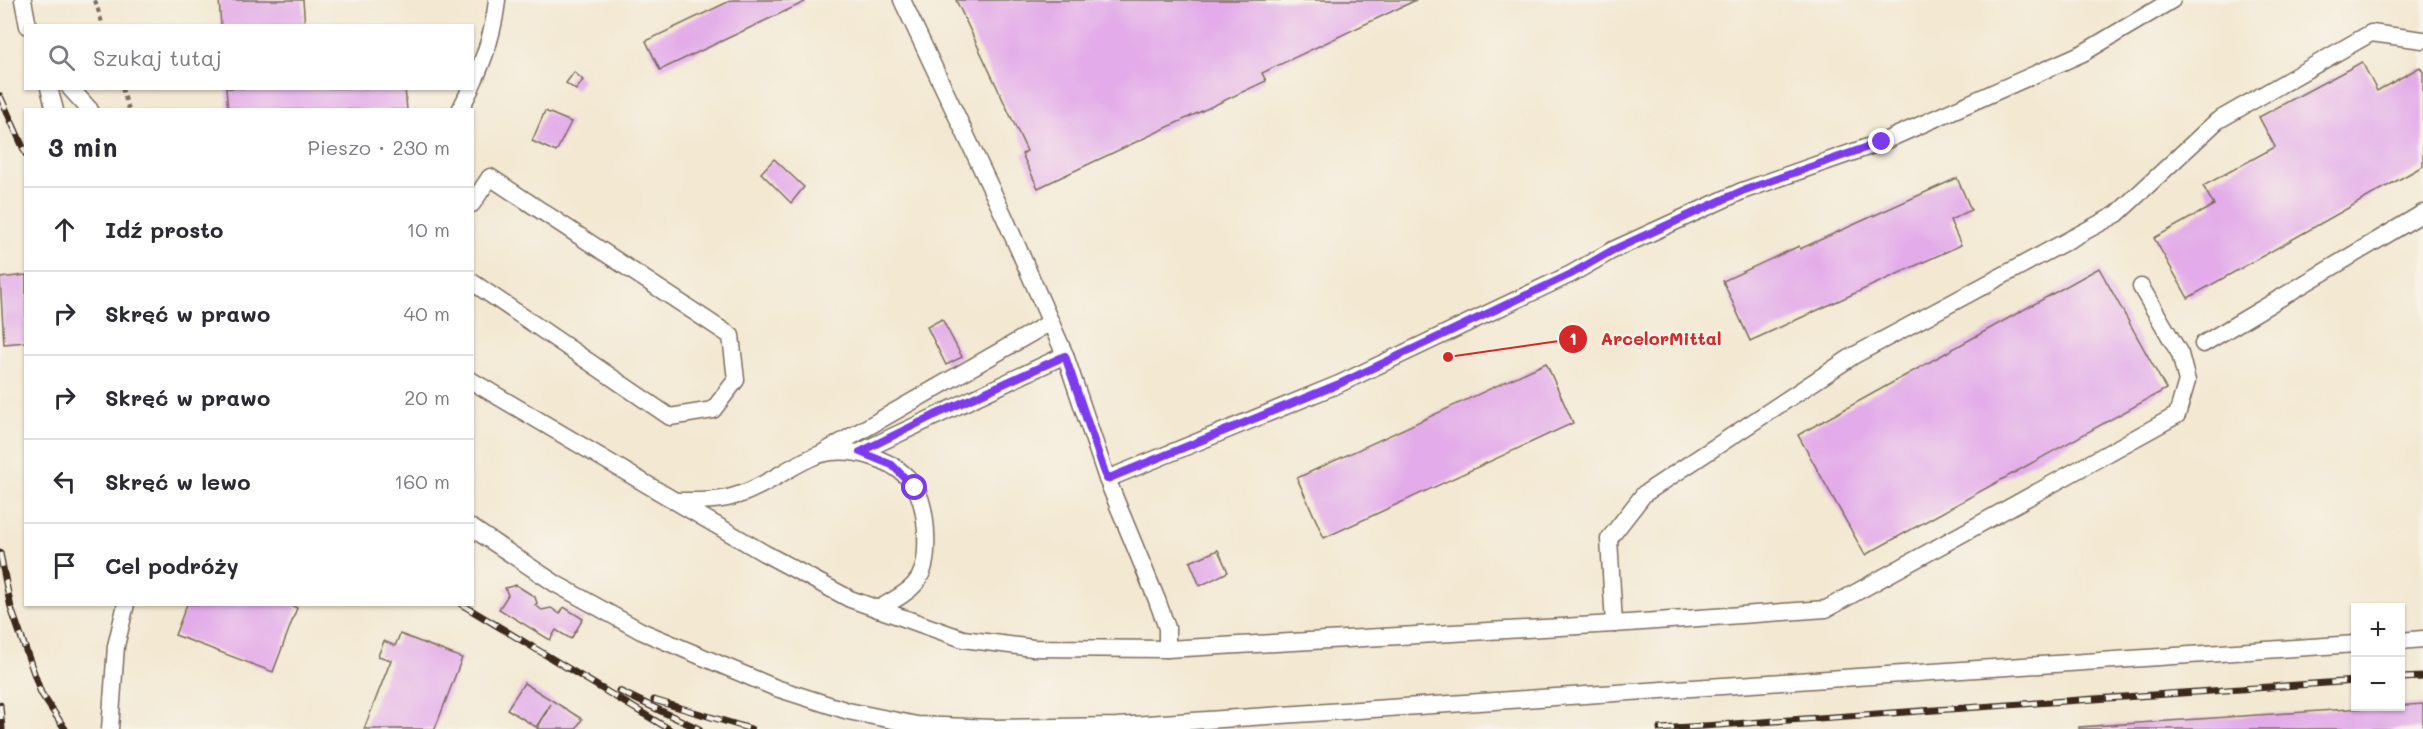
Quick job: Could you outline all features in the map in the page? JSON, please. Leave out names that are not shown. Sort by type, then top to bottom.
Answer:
[{"type":"lane","points":[[23,0],[28,24]]},
{"type":"lane","points":[[474,83],[483,63],[495,22],[497,0]]},
{"type":"lane","points":[[902,0],[1004,216],[1065,356],[1107,479],[1161,609],[1167,628],[1167,648]]},
{"type":"lane","points":[[1107,479],[1339,384],[1571,274],[1613,250],[1742,191],[1882,142],[2083,53],[2172,0]]},
{"type":"lane","points":[[1614,624],[1609,538],[1644,494],[1852,356],[2117,214],[2217,121],[2371,33],[2423,40]]},
{"type":"lane","points":[[50,90],[54,108]]},
{"type":"lane","points":[[72,90],[88,108]]},
{"type":"lane","points":[[461,108],[470,90]]},
{"type":"lane","points":[[474,201],[490,177],[731,336],[736,380],[713,410],[670,417],[474,283]]},
{"type":"lane","points":[[2203,344],[2423,213]]},
{"type":"lane","points":[[474,382],[764,553],[850,599],[963,639],[1033,648],[1167,648],[1614,624],[1826,609],[2177,415],[2187,381],[2180,354],[2141,287]]},
{"type":"lane","points":[[675,501],[710,500],[739,495],[821,454],[1051,322]]},
{"type":"lane","points":[[821,454],[860,452],[1065,356]]},
{"type":"lane","points":[[860,452],[892,465],[915,488],[927,525],[926,563],[912,590],[878,609]]},
{"type":"lane","points":[[474,529],[556,584],[641,631],[776,688],[848,711],[917,725],[993,728],[1244,723],[2351,644]]},
{"type":"lane","points":[[110,729],[116,646],[126,606]]},
{"type":"lane","points":[[2405,641],[2423,639]]},
{"type":"path","points":[[95,0],[102,24]]},
{"type":"path","points":[[123,90],[128,108]]},
{"type":"building","points":[[219,0],[303,0],[305,24],[221,24]]},
{"type":"building","points":[[732,0],[804,0],[805,2],[660,70],[646,41]]},
{"type":"building","points":[[956,0],[1416,0],[1262,73],[1266,81],[1038,188],[1022,154],[1027,151]]},
{"type":"building","points":[[2362,62],[2377,91],[2420,67],[2423,72],[2423,166],[2188,298],[2154,238],[2214,205],[2203,186],[2275,147],[2259,117]]},
{"type":"building","points":[[574,72],[583,80],[576,90],[566,83]]},
{"type":"building","points":[[226,90],[405,90],[407,108],[228,108]]},
{"type":"building","points":[[545,111],[571,122],[556,152],[532,141]]},
{"type":"building","points":[[774,159],[804,187],[791,203],[761,173]]},
{"type":"building","points":[[1957,178],[1971,210],[1950,220],[1961,245],[1750,341],[1723,281]]},
{"type":"building","points":[[2099,268],[2166,389],[1865,555],[1798,435]]},
{"type":"building","points":[[24,275],[24,342],[4,344],[0,278]]},
{"type":"building","points":[[942,319],[962,357],[946,365],[927,327]]},
{"type":"building","points":[[1546,363],[1573,423],[1324,538],[1297,478]]},
{"type":"building","points":[[1218,550],[1228,572],[1200,586],[1190,562]]},
{"type":"building","points":[[516,585],[535,597],[537,603],[535,605],[542,610],[551,608],[560,614],[564,607],[583,619],[571,639],[556,630],[550,640],[499,609],[508,595],[505,588]]},
{"type":"building","points":[[186,606],[292,606],[297,608],[273,672],[175,635]]},
{"type":"building","points":[[400,634],[462,658],[435,729],[364,729],[391,660],[378,656],[384,641],[395,646]]},
{"type":"building","points":[[524,683],[582,719],[576,729],[537,729],[551,704],[536,727],[507,709]]},
{"type":"building","points":[[2423,704],[2423,729],[2079,729],[2079,727],[2351,709],[2351,711],[2405,711],[2405,705]]},
{"type":"railway","points":[[0,96],[24,150]]},
{"type":"railway","points":[[0,553],[11,608],[41,693],[65,729]]},
{"type":"railway","points":[[464,606],[669,729]]},
{"type":"railway","points":[[2405,678],[2423,677]]},
{"type":"railway","points":[[1660,729],[2351,681]]},
{"type":"railway","points":[[619,691],[699,729]]},
{"type":"railway","points":[[654,700],[751,729]]},
{"type":"railway","points":[[0,705],[2,729]]},
{"type":"place","name":"ArcelorMittal","points":[[1448,357]]},
{"type":"route","points":[[915,488],[892,465],[860,452],[1065,356],[1107,479],[1339,384],[1571,274],[1613,250],[1742,191],[1882,142]]}]
